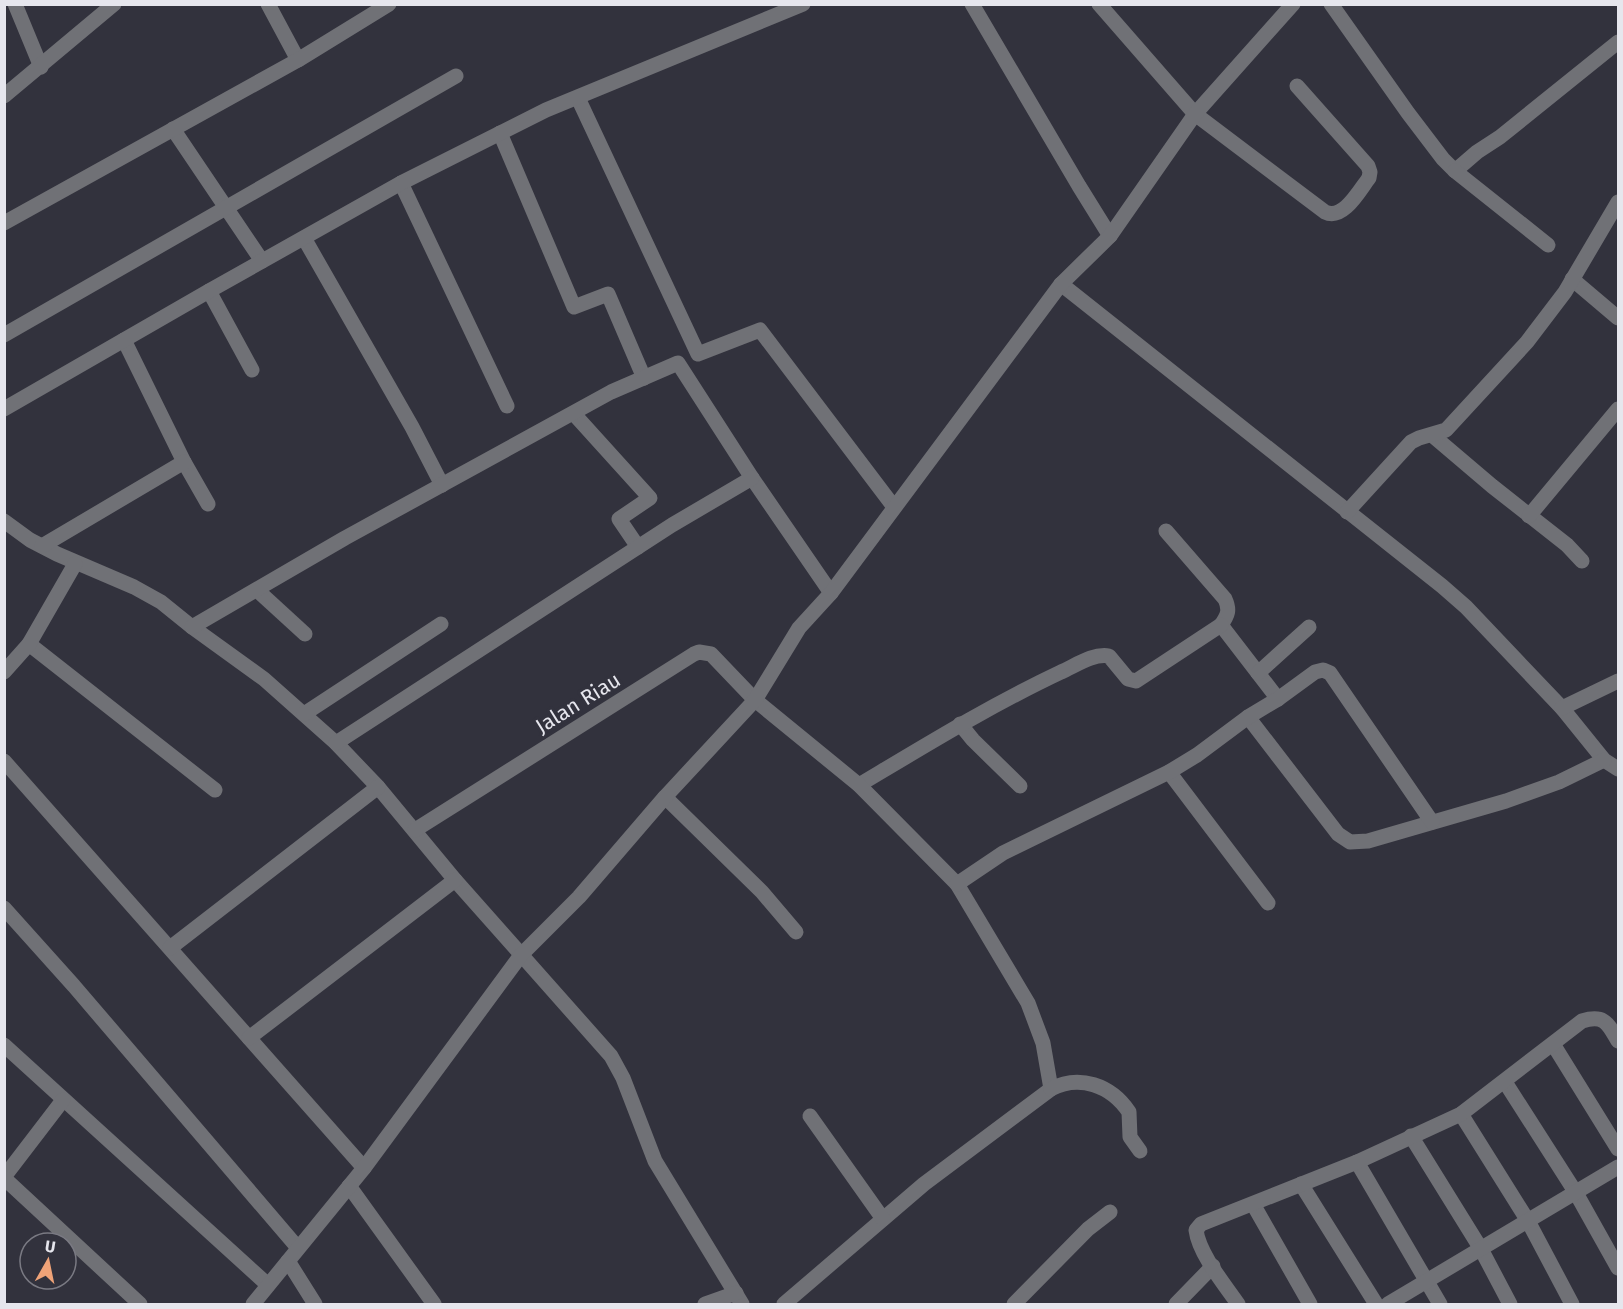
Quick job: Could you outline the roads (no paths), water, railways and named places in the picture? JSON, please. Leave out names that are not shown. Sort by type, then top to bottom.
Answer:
[{"type":"street","points":[[15,4],[40,67]]},
{"type":"street","points":[[4,96],[114,4]]},
{"type":"street","points":[[268,4],[298,60]]},
{"type":"street","points":[[4,224],[298,60],[388,4]]},
{"type":"street","points":[[972,4],[1110,236]]},
{"type":"street","points":[[1099,4],[1195,114],[1324,212],[1330,215],[1337,214],[1344,209],[1369,178],[1370,171],[1297,86]]},
{"type":"street","points":[[253,1305],[364,1168],[520,955],[585,890],[665,797],[755,700],[799,628],[831,593],[1061,284],[1110,236],[1195,114],[1293,4]]},
{"type":"street","points":[[1331,4],[1443,159],[1548,245]]},
{"type":"street","points":[[4,409],[401,183],[546,110],[796,6]]},
{"type":"street","points":[[1455,171],[1618,42]]},
{"type":"street","points":[[6,332],[226,209],[456,76]]},
{"type":"street","points":[[578,98],[698,354]]},
{"type":"street","points":[[173,129],[262,261]]},
{"type":"street","points":[[500,133],[574,307],[608,294],[644,378]]},
{"type":"street","points":[[401,183],[507,406]]},
{"type":"street","points":[[1347,512],[1411,442],[1446,430],[1547,318],[1618,202]]},
{"type":"street","points":[[304,238],[412,427],[442,485]]},
{"type":"street","points":[[1572,279],[1618,318]]},
{"type":"street","points":[[1061,284],[1466,607],[1562,708],[1604,760],[1618,769]]},
{"type":"street","points":[[208,291],[252,370]]},
{"type":"street","points":[[192,627],[345,538],[611,392],[760,330],[894,507]]},
{"type":"street","points":[[124,340],[184,462],[208,504]]},
{"type":"street","points":[[678,363],[752,478],[831,593]]},
{"type":"street","points":[[1529,516],[1618,409]]},
{"type":"street","points":[[574,414],[650,498],[619,519],[638,547]]},
{"type":"street","points":[[1432,435],[1567,545],[1582,561]]},
{"type":"street","points":[[42,546],[184,462]]},
{"type":"street","points":[[336,743],[638,547],[752,478]]},
{"type":"street","points":[[4,521],[75,564],[135,587],[161,602],[264,679],[336,743],[378,787],[455,880],[611,1056],[623,1078],[655,1161],[739,1299],[705,1305]]},
{"type":"street","points":[[860,785],[960,724],[1022,691],[1101,655],[1111,658],[1128,679],[1134,682],[1221,625],[1228,613],[1225,599],[1166,531]]},
{"type":"street","points":[[5,672],[29,644],[75,564]]},
{"type":"street","points":[[257,590],[305,634]]},
{"type":"street","points":[[304,714],[441,624]]},
{"type":"street","points":[[1221,625],[1278,699]]},
{"type":"street","points":[[1258,674],[1310,627]]},
{"type":"street","points":[[29,644],[215,790]]},
{"type":"street","name":"Jalan Riau","points":[[415,830],[699,652],[711,654],[755,700],[860,785],[957,884],[1028,1003],[1043,1043],[1051,1089]]},
{"type":"street","points":[[957,884],[1003,853],[1169,772],[1315,672],[1323,670],[1330,673],[1432,822]]},
{"type":"street","points":[[1562,708],[1618,681]]},
{"type":"street","points":[[1248,717],[1338,834],[1344,839],[1357,842],[1368,841],[1538,790],[1604,760]]},
{"type":"street","points":[[960,724],[1020,786]]},
{"type":"street","points":[[4,761],[364,1168]]},
{"type":"street","points":[[1169,772],[1268,903]]},
{"type":"street","points":[[170,948],[378,787]]},
{"type":"street","points":[[665,797],[762,892],[796,932]]},
{"type":"street","points":[[249,1038],[455,880]]},
{"type":"street","points":[[4,908],[74,986],[298,1248]]},
{"type":"street","points":[[1238,1305],[1197,1238],[1196,1230],[1201,1224],[1357,1162],[1461,1114],[1582,1021],[1597,1018],[1606,1022],[1618,1041]]},
{"type":"street","points":[[1553,1044],[1618,1149]]},
{"type":"street","points":[[4,1045],[268,1285]]},
{"type":"street","points":[[784,1305],[924,1184],[1051,1089],[1063,1083],[1077,1081],[1092,1084],[1128,1109],[1130,1137],[1140,1151]]},
{"type":"street","points":[[1505,1082],[1576,1193],[1618,1269]]},
{"type":"street","points":[[63,1100],[4,1178],[140,1305]]},
{"type":"street","points":[[1461,1114],[1528,1221],[1572,1305]]},
{"type":"street","points":[[810,1116],[883,1219]]},
{"type":"street","points":[[1411,1136],[1481,1249],[1510,1305]]},
{"type":"street","points":[[1357,1162],[1440,1305]]},
{"type":"street","points":[[1388,1305],[1618,1167]]},
{"type":"street","points":[[1301,1184],[1377,1305]]},
{"type":"street","points":[[349,1186],[434,1305]]},
{"type":"street","points":[[1253,1204],[1310,1305]]},
{"type":"street","points":[[1014,1305],[1088,1229],[1110,1212]]},
{"type":"street","points":[[288,1261],[315,1305]]},
{"type":"street","points":[[1176,1305],[1213,1266]]}]
